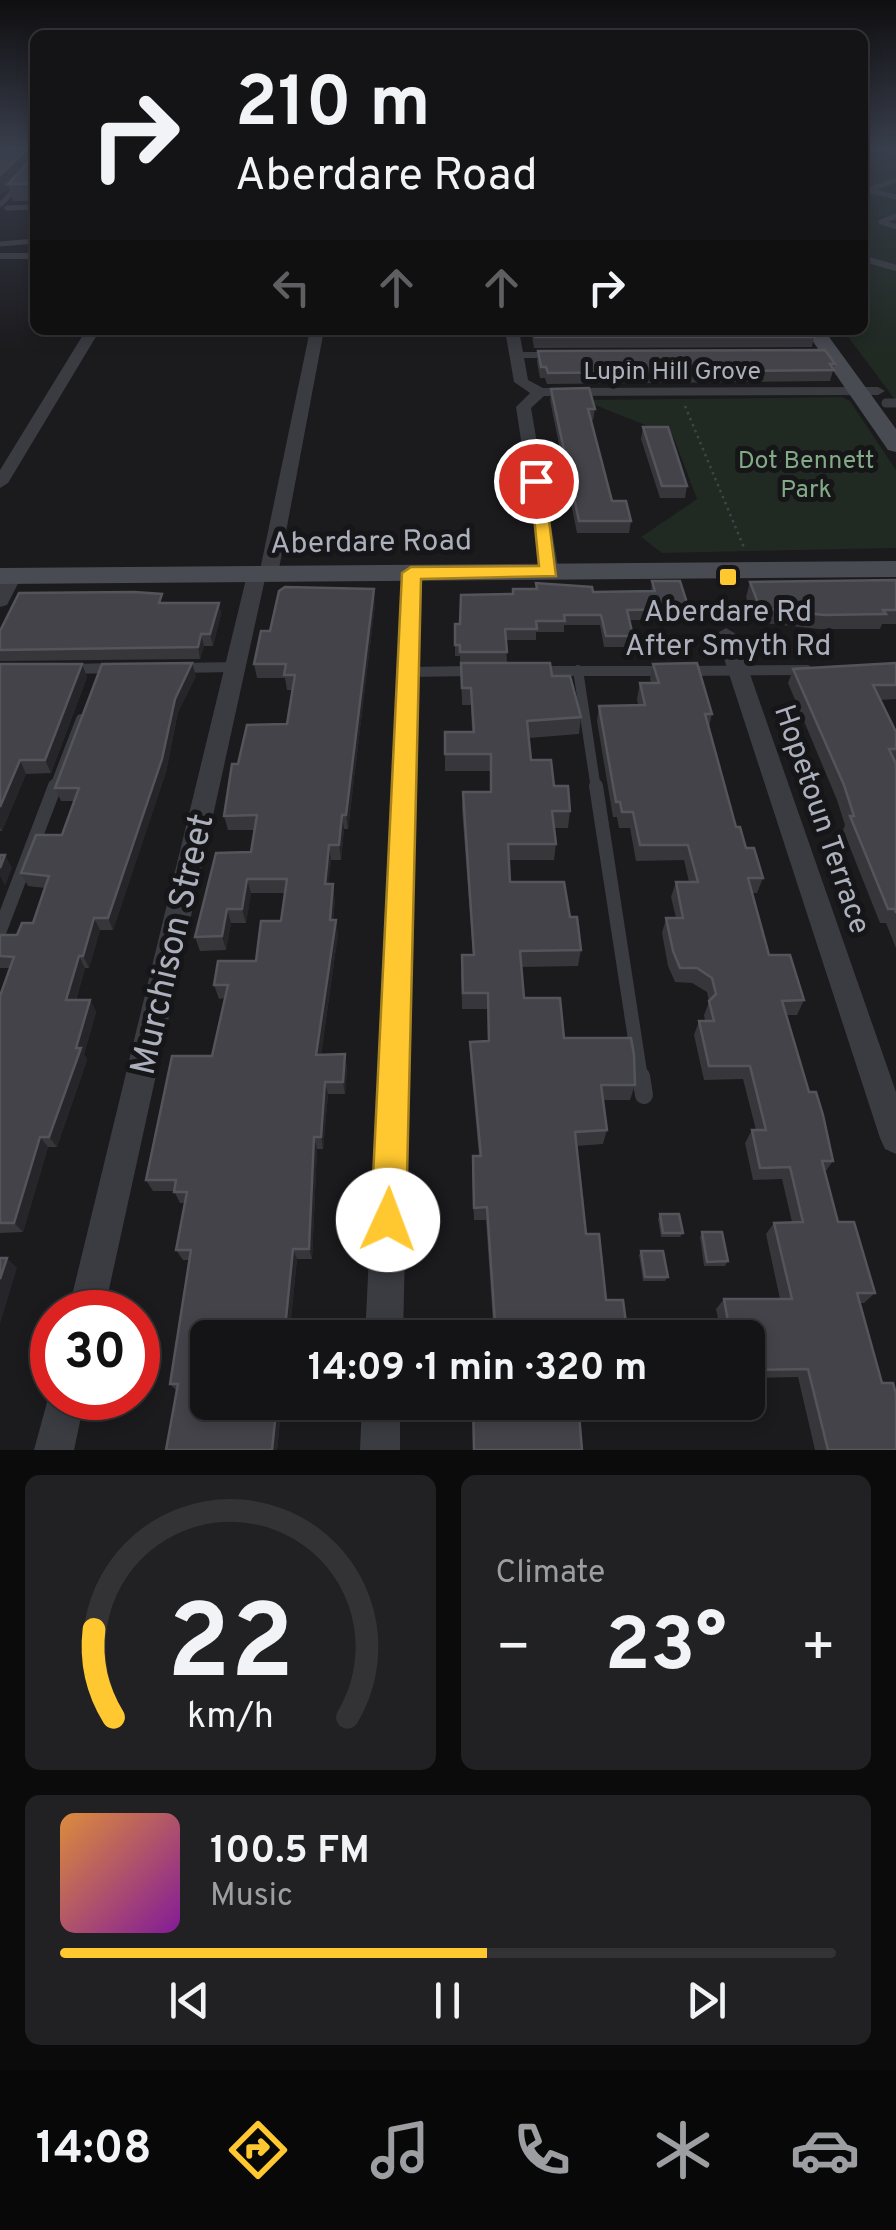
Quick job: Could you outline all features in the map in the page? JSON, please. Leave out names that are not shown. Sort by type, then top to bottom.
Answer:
[{"type":"main road","points":[[818,335],[882,401],[896,445]]},
{"type":"main road","points":[[833,335],[835,354]]},
{"type":"main road","name":"Aberdare Road","points":[[4,585],[262,574],[896,566]]},
{"type":"street","points":[[0,256],[30,256]]},
{"type":"street","points":[[0,483],[90,335]]},
{"type":"street","name":"Murchison Street","points":[[91,1290],[235,668],[262,574],[317,335]]},
{"type":"street","name":"Lupin Hill Grove","points":[[513,335],[521,382],[540,392],[882,401]]},
{"type":"street","points":[[540,392],[523,406],[550,572]]},
{"type":"street","points":[[385,1320],[411,573]]},
{"type":"street","name":"Hopetoun Terrace","points":[[726,634],[896,1138]]},
{"type":"street","points":[[54,1450],[61,1420]]},
{"type":"street","points":[[380,1450],[381,1420]]},
{"type":"lane","points":[[894,217],[880,222],[896,226]]},
{"type":"lane","points":[[0,244],[30,242]]},
{"type":"lane","points":[[868,260],[894,266]]},
{"type":"lane","points":[[516,356],[571,355]]},
{"type":"lane","points":[[93,687],[100,668]]},
{"type":"lane","points":[[50,669],[139,668]]},
{"type":"lane","points":[[158,668],[235,668]]},
{"type":"lane","points":[[578,670],[644,1095]]},
{"type":"lane","points":[[522,671],[821,670]]},
{"type":"lane","points":[[409,672],[484,671]]},
{"type":"lane","points":[[0,930],[86,706]]},
{"type":"path","points":[[685,407],[748,557]]},
{"type":"green space","points":[[868,217],[896,217],[896,401],[847,335],[868,335]]},
{"type":"green space","name":"Dot Bennett Park","points":[[842,397],[850,401],[896,470],[896,548],[662,553],[641,537],[697,499],[673,436],[582,400]]},
{"type":"building","points":[[534,335],[814,337],[535,337]]},
{"type":"building","points":[[825,350],[835,364],[830,364],[834,370],[548,373],[546,367],[541,367],[538,351]]},
{"type":"building","points":[[589,388],[595,409],[588,409],[612,501],[626,501],[631,521],[579,521],[551,389]]},
{"type":"building","points":[[643,427],[668,427],[687,486],[662,486]]},
{"type":"building","points":[[896,580],[896,610],[883,610],[886,614],[824,615],[760,608],[750,582]]},
{"type":"building","points":[[652,581],[680,581],[689,609],[627,610],[633,636],[606,636],[601,615],[564,615],[565,621],[536,621],[537,629],[505,629],[507,652],[460,652],[460,645],[455,645],[461,595],[513,594],[513,589],[537,589],[536,583],[592,587],[593,592],[655,591]]},
{"type":"building","points":[[285,587],[374,589],[346,815],[342,815],[339,845],[329,845],[325,884],[333,884],[330,920],[336,920],[316,1055],[345,1054],[343,1082],[325,1082],[321,1137],[314,1137],[309,1249],[293,1249],[286,1320],[190,1320],[190,1420],[275,1420],[272,1450],[166,1450],[178,1384],[170,1384],[191,1250],[176,1250],[187,1192],[174,1192],[176,1180],[146,1180],[172,1056],[212,1056],[228,985],[214,985],[218,961],[256,961],[261,921],[281,921],[287,879],[247,879],[242,909],[227,909],[222,936],[195,937],[216,853],[251,852],[257,815],[224,816],[232,764],[238,764],[247,725],[287,724],[295,675],[284,675],[286,664],[254,664],[261,631],[270,631],[279,591]]},
{"type":"building","points":[[19,593],[162,594],[159,603],[219,603],[210,634],[201,634],[198,647],[0,650],[0,631]]},
{"type":"building","points":[[192,663],[175,699],[162,759],[108,918],[94,918],[66,1000],[90,1000],[76,1048],[81,1048],[49,1137],[40,1137],[14,1223],[0,1223],[0,996],[14,957],[0,956],[0,935],[17,935],[22,923],[33,923],[49,876],[21,873],[36,835],[62,835],[79,788],[55,788],[102,664]]},
{"type":"building","points":[[461,663],[550,663],[552,676],[570,676],[581,717],[527,721],[531,760],[551,760],[554,786],[568,786],[570,811],[552,811],[556,844],[508,844],[510,882],[564,882],[570,917],[577,917],[581,950],[520,951],[524,998],[560,998],[564,1038],[631,1038],[635,1085],[601,1085],[607,1130],[575,1132],[586,1234],[599,1234],[606,1300],[623,1300],[626,1320],[495,1320],[487,1207],[474,1208],[473,1156],[481,1156],[470,1042],[489,1041],[488,993],[463,993],[462,955],[474,955],[463,792],[491,792],[491,754],[445,754],[445,732],[474,732],[471,688],[462,688]]},
{"type":"building","points":[[697,663],[712,714],[705,714],[736,827],[740,827],[746,848],[754,848],[763,878],[748,878],[769,955],[790,955],[804,1000],[782,1001],[809,1092],[816,1092],[823,1115],[833,1161],[822,1161],[838,1222],[854,1222],[875,1293],[857,1293],[882,1383],[893,1383],[896,1394],[896,1450],[828,1450],[808,1369],[765,1370],[765,1320],[728,1320],[724,1299],[792,1299],[774,1223],[803,1222],[790,1167],[760,1168],[752,1130],[766,1130],[750,1066],[709,1066],[699,1021],[714,1021],[709,1001],[716,994],[712,978],[697,968],[680,968],[673,951],[666,918],[683,918],[676,882],[698,882],[688,845],[640,845],[633,812],[622,812],[620,802],[616,802],[599,706],[645,705],[640,683],[659,683],[653,664]]},
{"type":"building","points":[[896,663],[896,685],[873,685],[896,732],[896,749],[889,749],[896,764],[896,913],[895,909],[888,909],[850,816],[854,816],[844,785],[793,669]]},
{"type":"building","points":[[0,664],[82,664],[45,760],[20,760],[0,807]]},
{"type":"building","points":[[660,1214],[679,1214],[683,1233],[663,1233]]},
{"type":"building","points":[[702,1232],[722,1232],[728,1261],[707,1262]]},
{"type":"building","points":[[641,1251],[663,1251],[668,1277],[645,1277]]},
{"type":"building","points":[[0,1258],[7,1258],[0,1279]]},
{"type":"building","points":[[473,1420],[580,1420],[582,1450],[474,1450]]},
{"type":"place","name":"Aberdare Rd After Smyth Rd","points":[[728,577]]},
{"type":"route","points":[[388,1220],[411,573],[550,572],[536,481]]}]
